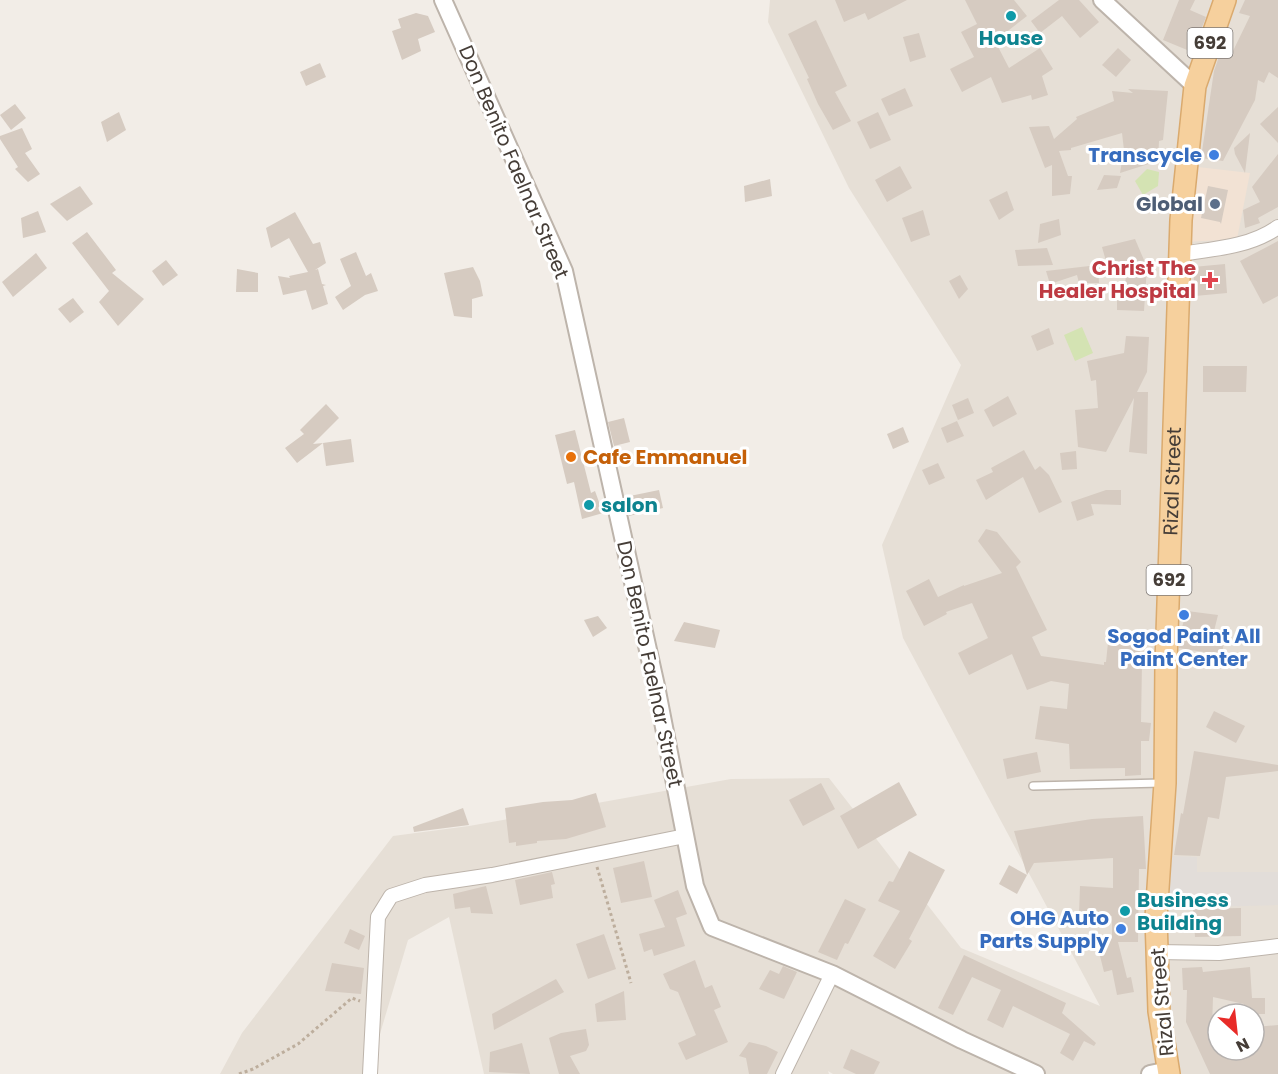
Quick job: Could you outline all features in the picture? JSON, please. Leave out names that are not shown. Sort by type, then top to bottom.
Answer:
[{"type":"main road","name":"Rizal Street","points":[[1163,1073],[1156,918],[1165,783],[1166,663],[1181,220],[1195,86],[1225,0]]},
{"type":"street","name":"Don Benito Faelnar Street","points":[[443,0],[564,271],[657,686],[695,886],[712,927],[832,974],[962,1040],[1036,1074]]},
{"type":"street","points":[[1102,0],[1195,86]]},
{"type":"street","points":[[1180,254],[1239,245],[1278,227]]},
{"type":"street","points":[[370,1074],[378,917],[391,896],[425,885],[492,875],[685,836]]},
{"type":"street","points":[[1157,952],[1219,953],[1278,946]]},
{"type":"street","points":[[783,1074],[832,974]]},
{"type":"lane","points":[[1033,786],[1165,783]]},
{"type":"path","points":[[594,854],[631,983]]},
{"type":"path","points":[[239,1074],[254,1069],[298,1044],[352,998],[374,1005]]},
{"type":"shaded area","points":[[770,0],[1278,0],[1278,1074],[833,1074],[828,1071],[829,1074],[484,1074],[449,917],[408,940],[368,1074],[220,1074],[242,1033],[393,836],[469,826],[731,779],[829,778],[961,948],[1100,1006],[903,638],[882,545],[961,365],[849,188],[768,22]]},
{"type":"shaded area","points":[[1198,167],[1250,173],[1237,239],[1186,242]]},
{"type":"shaded area","points":[[1169,856],[1197,857],[1197,872],[1278,872],[1278,905],[1169,908]]},
{"type":"green space","points":[[1147,169],[1159,172],[1158,186],[1143,195],[1135,181]]},
{"type":"green space","points":[[1082,327],[1093,353],[1075,361],[1064,335]]},
{"type":"building","points":[[835,0],[907,0],[868,20],[865,13],[844,22]]},
{"type":"building","points":[[965,0],[1014,0],[1027,16],[995,41],[1009,68],[1040,48],[1053,69],[1042,76],[1048,95],[1032,100],[1031,95],[1002,103],[991,77],[962,92],[950,69],[974,57],[961,32],[977,24]]},
{"type":"building","points":[[1059,0],[1079,0],[1099,22],[1080,38],[1062,16],[1040,33],[1031,21]]},
{"type":"building","points":[[1179,0],[1195,0],[1190,10],[1206,17],[1192,52],[1163,40]]},
{"type":"building","points":[[1245,0],[1278,0],[1278,78],[1269,72],[1264,83],[1258,80],[1255,100],[1223,161],[1201,158],[1214,71],[1222,48],[1233,51],[1250,16],[1239,13]]},
{"type":"building","points":[[416,13],[428,16],[435,32],[418,39],[421,51],[402,60],[392,31],[401,28],[398,19]]},
{"type":"building","points":[[816,20],[847,86],[835,92],[851,121],[833,130],[818,104],[807,79],[809,78],[788,34]]},
{"type":"building","points":[[919,33],[926,57],[910,62],[903,37]]},
{"type":"building","points":[[1118,48],[1131,60],[1116,77],[1102,65]]},
{"type":"building","points":[[320,63],[326,77],[306,86],[300,72]]},
{"type":"building","points":[[905,88],[913,106],[889,116],[881,99]]},
{"type":"building","points":[[1128,89],[1168,91],[1163,140],[1159,141],[1158,161],[1120,173],[1124,150],[1122,133],[1071,148],[1071,150],[1059,151],[1068,176],[1072,176],[1070,194],[1052,196],[1052,165],[1045,168],[1029,127],[1049,126],[1054,139],[1077,119],[1076,117],[1114,101],[1112,91],[1133,93]]},
{"type":"building","points":[[15,104],[26,118],[11,130],[0,115]]},
{"type":"building","points":[[1278,107],[1278,143],[1260,124]]},
{"type":"building","points":[[119,112],[126,130],[107,142],[101,122]]},
{"type":"building","points":[[878,112],[891,140],[870,149],[857,122]]},
{"type":"building","points":[[22,128],[32,149],[25,153],[40,174],[28,182],[15,169],[18,167],[0,139],[0,136]]},
{"type":"building","points":[[1250,133],[1245,173],[1234,148]]},
{"type":"building","points":[[1278,154],[1278,207],[1258,218],[1260,223],[1245,228],[1243,210],[1260,202],[1252,187]]},
{"type":"building","points":[[900,166],[912,188],[887,202],[875,180]]},
{"type":"building","points":[[1104,175],[1121,176],[1117,188],[1097,190]]},
{"type":"building","points":[[770,179],[772,196],[745,202],[744,186]]},
{"type":"building","points":[[80,186],[93,204],[67,221],[50,204]]},
{"type":"building","name":"Global","points":[[1208,186],[1228,190],[1221,224],[1201,218]]},
{"type":"building","points":[[1007,191],[1014,210],[999,220],[989,200]]},
{"type":"building","points":[[923,210],[930,235],[911,242],[902,218]]},
{"type":"building","points":[[38,211],[46,232],[23,238],[21,218]]},
{"type":"building","points":[[295,212],[313,244],[320,242],[326,263],[315,270],[318,269],[322,284],[326,285],[323,286],[328,304],[312,310],[306,290],[283,295],[278,276],[290,278],[289,276],[308,272],[289,238],[271,248],[266,228]]},
{"type":"building","points":[[1059,219],[1061,235],[1038,243],[1040,224]]},
{"type":"building","points":[[87,232],[116,270],[112,273],[144,299],[118,326],[99,302],[109,291],[72,243]]},
{"type":"building","points":[[1135,239],[1147,267],[1144,311],[1117,310],[1117,290],[1124,291],[1128,261],[1106,261],[1102,247]]},
{"type":"building","points":[[1278,241],[1278,296],[1263,304],[1240,261]]},
{"type":"building","points":[[1047,248],[1053,265],[1018,266],[1015,250]]},
{"type":"building","points":[[356,252],[366,276],[371,273],[378,291],[365,295],[343,310],[335,297],[351,286],[340,259]]},
{"type":"building","points":[[36,253],[47,268],[13,297],[2,282]]},
{"type":"building","points":[[166,260],[178,275],[163,286],[152,271]]},
{"type":"building","name":"Christ The Healer Hospital","points":[[1225,264],[1227,293],[1195,296],[1193,267]]},
{"type":"building","points":[[1098,265],[1099,283],[1079,283],[1077,275],[1050,284],[1046,271]]},
{"type":"building","points":[[473,267],[480,281],[483,296],[472,299],[472,318],[454,316],[444,273]]},
{"type":"building","points":[[237,269],[258,273],[258,292],[236,292]]},
{"type":"building","points":[[960,275],[968,289],[959,299],[949,281]]},
{"type":"building","points":[[73,298],[84,312],[70,323],[58,309]]},
{"type":"building","points":[[1049,328],[1054,344],[1037,351],[1031,336]]},
{"type":"building","points":[[1126,336],[1149,337],[1147,372],[1137,392],[1148,392],[1147,454],[1129,452],[1134,398],[1106,452],[1078,447],[1075,410],[1098,408],[1096,380],[1091,381],[1087,361],[1124,353]]},
{"type":"building","points":[[1203,366],[1247,366],[1246,392],[1203,392]]},
{"type":"building","points":[[1008,396],[1017,414],[993,427],[984,410]]},
{"type":"building","points":[[968,398],[974,413],[958,420],[952,405]]},
{"type":"building","points":[[326,404],[339,418],[313,444],[323,443],[297,463],[285,448],[304,434],[300,430]]},
{"type":"building","points":[[624,418],[630,442],[614,446],[608,422]]},
{"type":"building","points":[[957,421],[964,436],[947,443],[941,428]]},
{"type":"building","points":[[903,427],[909,442],[893,449],[887,434]]},
{"type":"building","name":"Cafe Emmanuel","points":[[575,430],[591,493],[595,491],[603,513],[582,519],[574,482],[567,484],[555,435]]},
{"type":"building","points":[[351,439],[354,462],[326,466],[323,443]]},
{"type":"building","points":[[1024,450],[1035,470],[1040,466],[1049,475],[1062,502],[1039,513],[1023,477],[986,500],[976,480],[993,472],[991,468]]},
{"type":"building","points":[[1076,451],[1077,469],[1062,470],[1060,453]]},
{"type":"building","points":[[938,463],[945,478],[929,485],[922,470]]},
{"type":"building","points":[[659,490],[663,508],[629,516],[625,497]]},
{"type":"building","points":[[1106,490],[1121,490],[1121,505],[1091,504],[1094,515],[1077,521],[1071,502]]},
{"type":"building","points":[[986,529],[997,532],[1021,562],[1016,567],[1047,630],[1032,637],[1041,656],[1104,665],[1109,633],[1141,637],[1139,663],[1142,663],[1141,722],[1151,723],[1149,741],[1141,741],[1141,775],[1125,776],[1125,768],[1070,769],[1069,744],[1035,739],[1040,706],[1067,709],[1069,684],[1051,681],[1027,690],[1012,654],[969,675],[958,653],[988,638],[972,603],[946,612],[947,614],[924,626],[906,591],[929,579],[938,597],[964,585],[1002,573],[978,541]]},
{"type":"building","points":[[1187,611],[1218,615],[1214,631],[1225,633],[1222,655],[1179,648]]},
{"type":"building","points":[[598,616],[607,628],[593,637],[584,620]]},
{"type":"building","points":[[684,622],[720,630],[715,648],[674,641]]},
{"type":"building","points":[[1214,711],[1245,726],[1236,743],[1206,727]]},
{"type":"building","points":[[1194,751],[1278,765],[1278,771],[1226,777],[1219,819],[1208,817],[1200,856],[1174,855],[1181,813],[1183,814]]},
{"type":"building","points":[[1037,752],[1041,772],[1007,779],[1003,759]]},
{"type":"building","points":[[899,782],[917,815],[858,849],[840,816]]},
{"type":"building","points":[[821,783],[835,809],[803,826],[789,800]]},
{"type":"building","points":[[596,793],[606,827],[566,839],[537,841],[537,843],[516,846],[516,842],[509,843],[505,808],[572,800]]},
{"type":"building","points":[[463,808],[469,825],[414,832],[413,827]]},
{"type":"building","points":[[1143,816],[1146,869],[1139,869],[1138,942],[1118,942],[1127,978],[1131,977],[1134,992],[1117,995],[1112,970],[1104,972],[1098,948],[1108,945],[1107,940],[1112,938],[1112,916],[1079,915],[1080,886],[1113,888],[1113,858],[1034,863],[1027,875],[1014,831],[1092,819]]},
{"type":"building","points":[[909,851],[945,870],[909,939],[912,941],[895,969],[873,956],[900,911],[878,901],[889,881],[893,882]]},
{"type":"building","points":[[644,861],[652,897],[621,903],[613,868]]},
{"type":"building","points":[[1009,865],[1027,875],[1017,894],[999,884]]},
{"type":"building","points":[[552,872],[555,884],[551,885],[553,898],[520,905],[515,880]]},
{"type":"building","points":[[486,886],[493,914],[471,913],[470,907],[455,909],[453,894]]},
{"type":"building","points":[[678,890],[687,914],[676,918],[685,946],[654,956],[652,949],[644,952],[639,934],[665,927],[654,900]]},
{"type":"building","points":[[845,899],[866,909],[837,960],[818,952]]},
{"type":"building","points":[[1241,908],[1241,936],[1195,937],[1193,909]]},
{"type":"building","points":[[350,929],[365,936],[359,950],[344,943]]},
{"type":"building","points":[[604,934],[616,969],[588,979],[576,944]]},
{"type":"building","points":[[964,955],[1066,1003],[1062,1013],[1096,1043],[1094,1046],[1084,1041],[1073,1061],[1060,1053],[1070,1034],[1013,1006],[1003,1028],[987,1020],[1001,990],[972,977],[953,1015],[938,1008]]},
{"type":"building","points":[[695,960],[705,988],[712,985],[721,1007],[714,1010],[728,1042],[686,1060],[678,1043],[696,1035],[678,992],[670,989],[663,974]]},
{"type":"building","points":[[332,963],[364,968],[361,994],[325,991]]},
{"type":"building","points":[[783,966],[797,972],[784,999],[759,989],[770,970],[779,974]]},
{"type":"building","points":[[1202,967],[1203,972],[1250,967],[1252,998],[1265,998],[1265,1002],[1235,1002],[1213,997],[1213,1002],[1206,1002],[1206,1062],[1266,1062],[1266,1026],[1278,1025],[1278,1074],[1210,1074],[1186,1022],[1187,990],[1183,990],[1182,968]]},
{"type":"building","points":[[556,979],[564,992],[494,1030],[492,1014]]},
{"type":"building","points":[[624,991],[626,1020],[597,1022],[595,1004]]},
{"type":"building","points":[[586,1029],[589,1045],[586,1051],[570,1056],[580,1074],[559,1074],[549,1038],[561,1033]]},
{"type":"building","points":[[749,1042],[778,1052],[767,1074],[749,1074],[746,1058],[739,1056]]},
{"type":"building","points":[[522,1043],[530,1074],[489,1072],[490,1052]]},
{"type":"building","points":[[851,1049],[880,1062],[874,1074],[856,1074],[843,1068]]},
{"type":"place","name":"House","points":[[1011,16]]},
{"type":"place","name":"Transcycle","points":[[1214,155]]},
{"type":"place","name":"Global","points":[[1215,204]]},
{"type":"place","name":"Christ The Healer Hospital","points":[[1210,280]]},
{"type":"place","name":"Cafe Emmanuel","points":[[571,457]]},
{"type":"place","name":"salon","points":[[589,505]]},
{"type":"place","name":"Sogod Paint All Paint Center","points":[[1184,615]]},
{"type":"place","name":"Business Building","points":[[1125,911]]},
{"type":"place","name":"OHG Auto Parts Supply","points":[[1121,929]]}]
